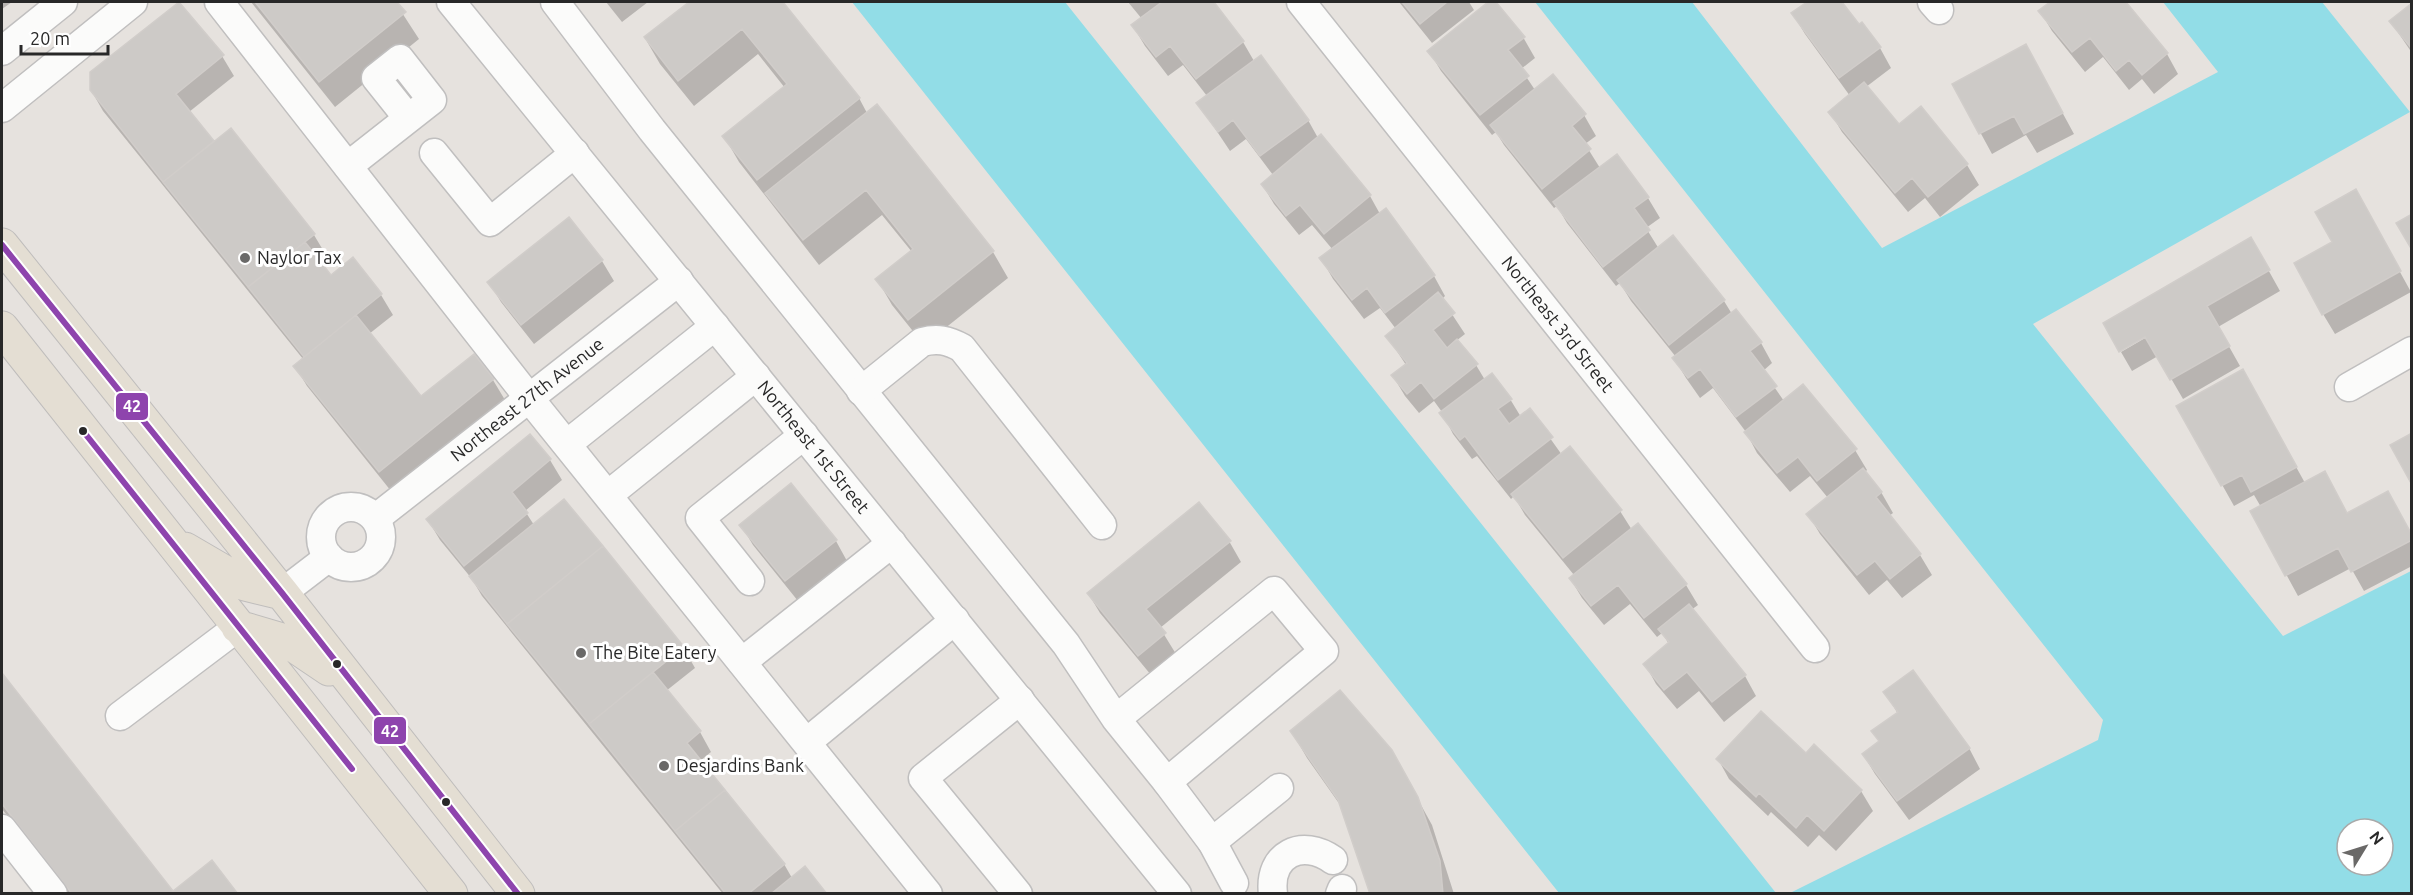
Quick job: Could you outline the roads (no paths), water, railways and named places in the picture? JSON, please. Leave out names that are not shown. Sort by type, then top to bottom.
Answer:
[{"type":"main road","points":[[2,245],[282,593],[518,894]]},
{"type":"main road","points":[[2,328],[451,894]]},
{"type":"main road","points":[[168,539],[245,584],[282,593]]},
{"type":"main road","points":[[238,627],[290,642],[353,685]]},
{"type":"street","points":[[2,51],[63,2]]},
{"type":"street","points":[[2,108],[133,2]]},
{"type":"street","points":[[219,2],[530,398],[928,894]]},
{"type":"street","name":"Northeast 1st Street","points":[[451,2],[1177,894]]},
{"type":"street","points":[[555,2],[652,130],[1066,644],[1116,719],[1212,842],[1225,888],[1273,892],[1274,870],[1290,852],[1302,849],[1313,850],[1333,860]]},
{"type":"street","name":"Northeast 3rd Street","points":[[1301,2],[1815,648]]},
{"type":"street","points":[[348,166],[408,118]]},
{"type":"street","points":[[434,153],[490,222],[575,153]]},
{"type":"street","name":"Northeast 27th Avenue","points":[[376,518],[679,281]]},
{"type":"street","points":[[567,444],[715,326]]},
{"type":"street","points":[[861,391],[922,342],[934,339],[951,341],[962,348],[1102,525]]},
{"type":"street","points":[[2349,387],[2412,351]]},
{"type":"street","points":[[608,495],[756,376]]},
{"type":"street","points":[[750,582],[700,518],[804,435]]},
{"type":"street","points":[[354,506],[366,510],[376,518],[381,529],[382,540],[378,552],[370,561],[360,566],[349,567],[338,564],[329,557],[323,547],[321,536],[330,514],[341,508],[354,506]]},
{"type":"street","points":[[742,662],[892,543]]},
{"type":"street","points":[[282,593],[329,557]]},
{"type":"street","points":[[1116,719],[1274,591],[1324,651],[1167,782]]},
{"type":"street","points":[[807,742],[955,620]]},
{"type":"street","points":[[120,716],[238,627]]},
{"type":"street","points":[[1018,894],[923,778],[1020,700]]},
{"type":"street","points":[[1212,842],[1279,788]]},
{"type":"street","points":[[2,829],[53,894]]},
{"type":"water","points":[[852,2],[1065,2],[1776,893],[1559,893]]},
{"type":"water","points":[[1535,2],[1692,2],[1882,248],[2218,72],[2163,2],[2322,2],[2410,112],[2033,324],[2283,636],[2411,571],[2411,893],[1790,893],[2098,740],[2103,720]]},
{"type":"place","name":"Naylor Tax","points":[[245,258]]},
{"type":"place","name":"The Bite Eatery","points":[[581,653]]},
{"type":"place","name":"Desjardins Bank","points":[[664,766]]}]
